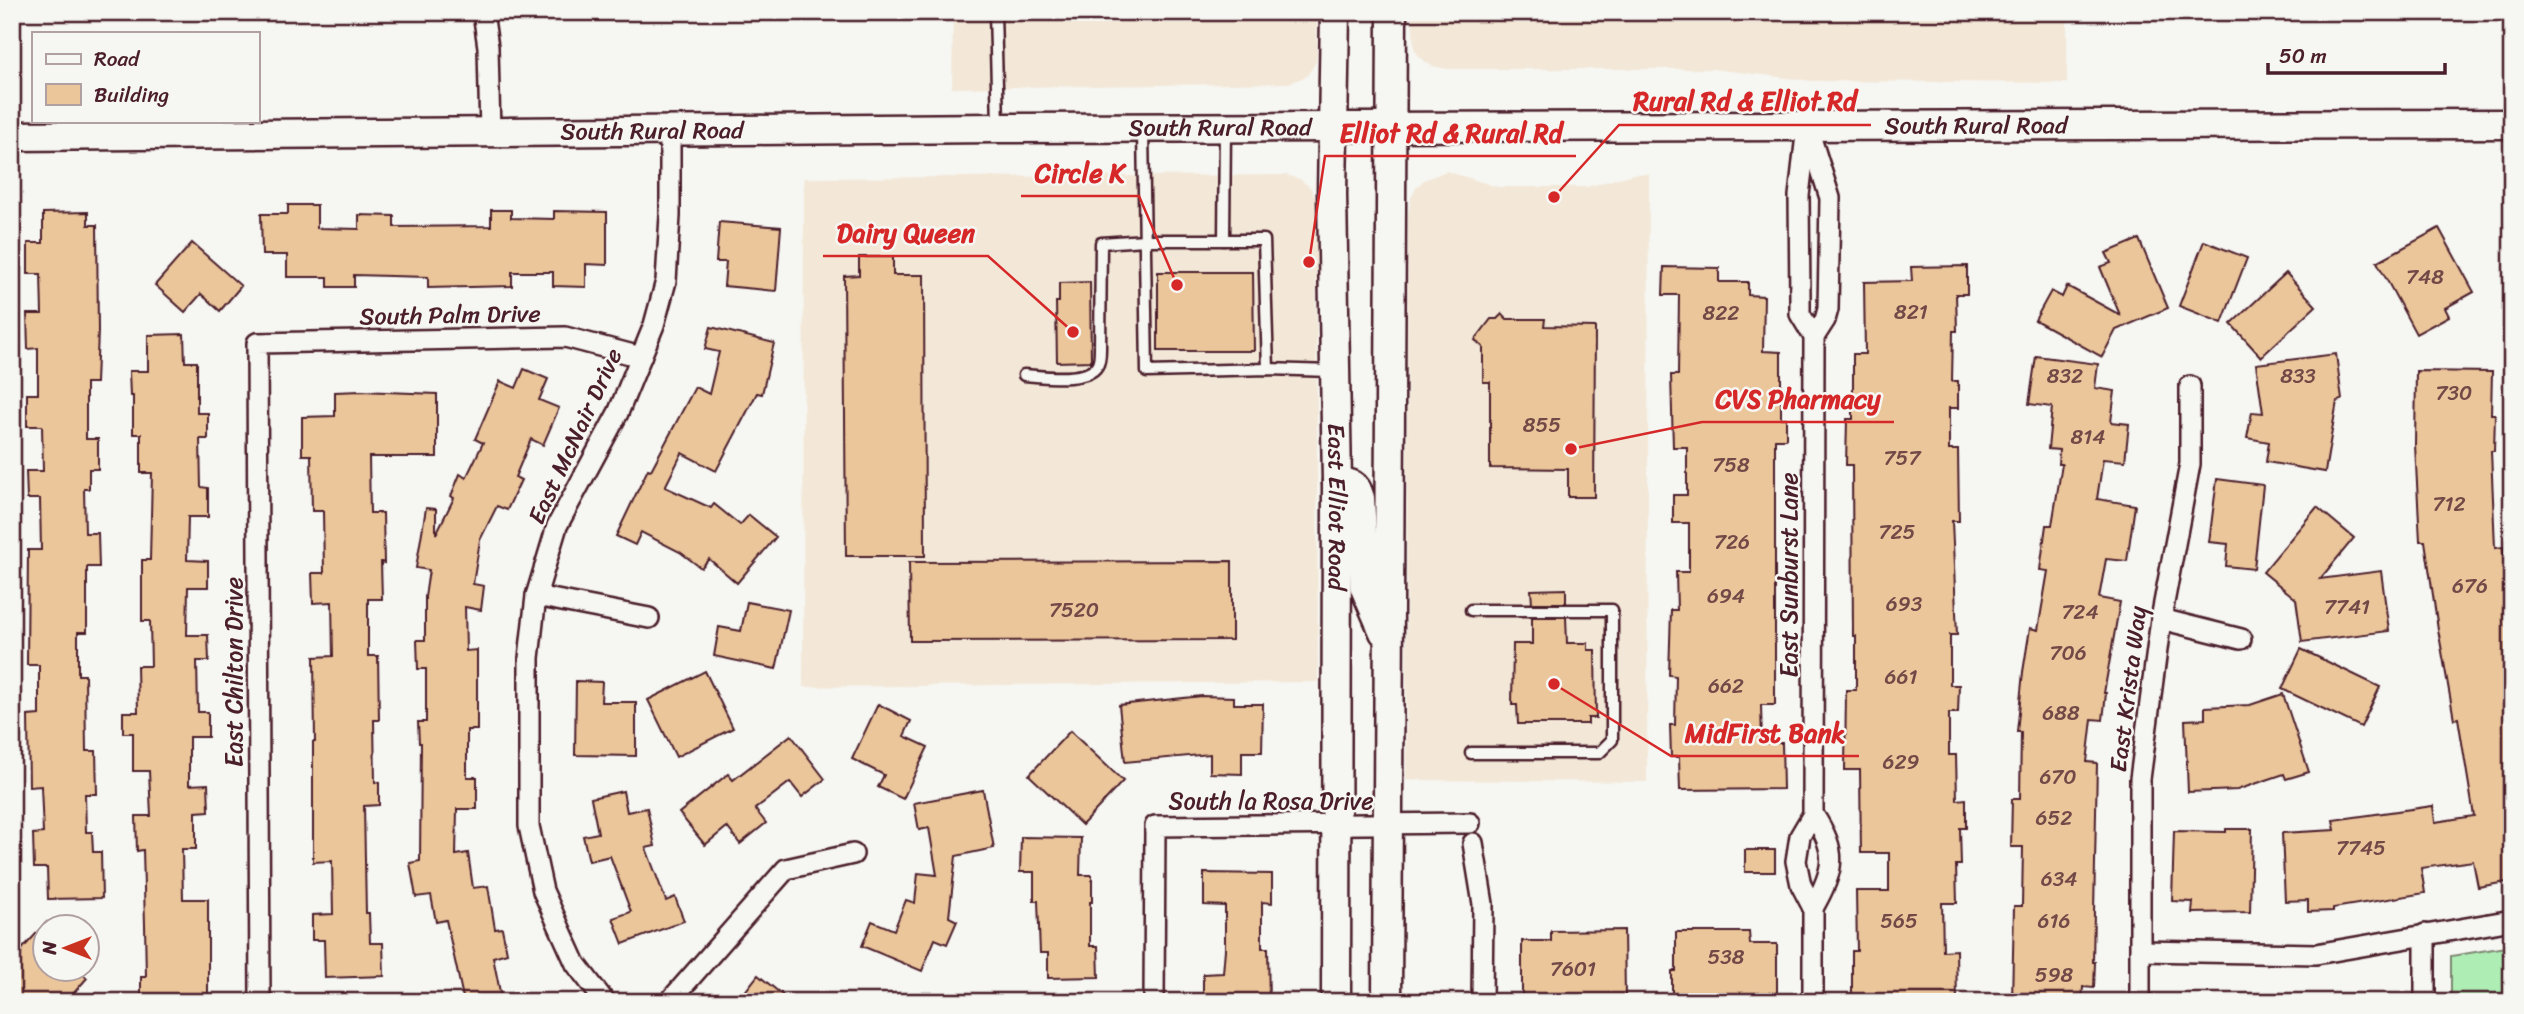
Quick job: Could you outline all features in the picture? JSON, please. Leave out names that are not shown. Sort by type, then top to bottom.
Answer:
[{"type":"main road","name":"East Elliot Road","points":[[1335,12],[1332,194],[1337,482],[1336,1002]]},
{"type":"main road","points":[[1387,1002],[1392,12]]},
{"type":"main road","name":"South Rural Road","points":[[12,136],[998,128],[2512,124]]},
{"type":"main road","points":[[1337,482],[1351,483],[1357,488],[1363,514],[1365,588],[1388,640]]},
{"type":"street","points":[[483,12],[488,47],[490,134]]},
{"type":"street","name":"East Sunburst Lane","points":[[1807,125],[1830,198],[1828,309],[1825,320],[1814,337]]},
{"type":"street","name":"East Sunburst Lane","points":[[1807,125],[1799,196],[1800,314],[1814,337],[1813,814],[1800,836],[1796,861],[1801,885],[1813,908],[1813,1002]]},
{"type":"street","name":"East McNair Drive","points":[[605,1002],[576,964],[543,891],[528,826],[528,658],[536,596],[557,526],[618,413],[654,325],[666,281],[670,216],[670,131]]},
{"type":"street","name":"South Palm Drive","points":[[257,343],[565,337],[640,357]]},
{"type":"street","name":"East Chilton Drive","points":[[257,343],[260,1002]]},
{"type":"street","name":"East Krista Way","points":[[2140,1002],[2140,779],[2161,619],[2190,464],[2190,386]]},
{"type":"street","points":[[536,596],[649,618]]},
{"type":"street","points":[[2161,619],[2241,639]]},
{"type":"street","name":"East Sunburst Lane","points":[[1813,814],[1827,836],[1833,859],[1827,883],[1813,908]]},
{"type":"street","name":"South la Rosa Drive","points":[[1154,1002],[1156,826],[1471,823]]},
{"type":"street","points":[[1473,843],[1483,904],[1482,1002]]},
{"type":"street","points":[[669,1002],[786,869],[853,855]]},
{"type":"street","points":[[2140,951],[2316,954],[2512,920]]},
{"type":"street","points":[[2425,934],[2425,1002]]},
{"type":"lane","points":[[995,12],[998,128]]},
{"type":"lane","points":[[1224,240],[1225,128]]},
{"type":"lane","points":[[1143,129],[1147,372],[1268,369],[1335,372]]},
{"type":"lane","points":[[1024,375],[1080,377],[1091,373],[1098,365],[1100,349],[1101,243],[1145,240],[1264,240],[1268,369]]},
{"type":"lane","points":[[1471,610],[1612,610],[1612,740],[1598,753],[1471,753]]},
{"type":"lane","points":[[1471,823],[1473,843]]},
{"type":"shaded area","points":[[953,12],[1317,12],[1316,62],[1307,76],[1289,83],[952,88]]},
{"type":"shaded area","points":[[1412,12],[2067,12],[2067,83],[1812,81],[1712,69],[1447,69],[1432,66],[1420,58],[1414,48]]},
{"type":"shaded area","points":[[1446,171],[1498,187],[1587,187],[1633,174],[1649,174],[1647,782],[1406,780],[1408,215],[1416,188],[1424,180]]},
{"type":"shaded area","points":[[1286,175],[1300,179],[1311,188],[1316,200],[1318,682],[803,687],[804,178]]},
{"type":"green space","points":[[2512,946],[2512,1002],[2451,1002],[2451,956]]},
{"type":"building","points":[[288,205],[317,205],[317,228],[359,229],[359,215],[394,216],[394,227],[491,226],[491,210],[511,210],[511,218],[554,219],[554,211],[607,212],[607,265],[586,264],[586,287],[553,286],[553,272],[512,272],[512,286],[428,288],[428,277],[354,275],[354,287],[328,287],[328,277],[287,277],[287,255],[262,255],[261,214],[288,214]]},
{"type":"building","points":[[88,212],[88,225],[97,225],[98,331],[96,383],[86,383],[86,439],[98,439],[98,469],[89,469],[89,489],[84,489],[85,533],[98,533],[99,567],[87,567],[87,632],[78,632],[78,675],[85,675],[86,751],[96,751],[97,794],[85,794],[86,832],[92,832],[93,852],[101,852],[102,898],[48,899],[47,868],[34,868],[33,834],[43,833],[41,786],[29,787],[28,716],[39,715],[39,665],[27,665],[28,550],[41,550],[40,499],[27,499],[26,471],[43,471],[42,426],[27,426],[27,394],[38,394],[38,348],[28,349],[27,314],[42,314],[41,274],[28,274],[28,243],[43,243],[43,213]]},
{"type":"building","points":[[719,222],[781,227],[776,291],[724,286],[726,262],[716,262]]},
{"type":"building","points":[[2439,228],[2474,292],[2445,308],[2449,316],[2416,334],[2377,262]]},
{"type":"building","points":[[2139,239],[2168,308],[2116,330],[2102,357],[2035,320],[2051,291],[2062,297],[2067,286],[2120,315],[2100,267],[2111,263],[2106,253]]},
{"type":"building","points":[[2204,241],[2247,258],[2222,323],[2179,306]]},
{"type":"building","points":[[192,243],[241,286],[220,311],[201,294],[185,312],[155,285]]},
{"type":"building","points":[[859,257],[893,257],[893,275],[924,275],[925,556],[846,556],[844,276],[859,275]]},
{"type":"building","points":[[1967,266],[1967,294],[1956,294],[1957,331],[1953,331],[1952,381],[1958,381],[1958,408],[1949,408],[1949,450],[1958,450],[1959,521],[1952,521],[1957,635],[1950,635],[1950,685],[1959,685],[1958,713],[1949,713],[1949,755],[1956,755],[1957,800],[1966,799],[1966,828],[1960,828],[1961,865],[1956,865],[1957,903],[1942,903],[1943,951],[1956,950],[1957,1002],[1852,1002],[1852,951],[1857,951],[1856,891],[1889,891],[1889,853],[1861,853],[1860,770],[1845,770],[1846,690],[1856,690],[1852,465],[1846,465],[1847,419],[1853,419],[1853,354],[1865,354],[1864,282],[1912,281],[1911,267]]},
{"type":"building","points":[[1664,267],[1719,268],[1719,282],[1748,282],[1748,295],[1764,296],[1763,351],[1781,352],[1781,418],[1786,418],[1786,439],[1775,439],[1775,705],[1761,705],[1762,743],[1782,743],[1783,789],[1680,790],[1679,757],[1671,757],[1670,725],[1675,725],[1676,676],[1669,675],[1671,610],[1677,610],[1676,572],[1689,572],[1689,523],[1673,523],[1673,495],[1687,495],[1687,447],[1673,447],[1671,375],[1678,375],[1679,295],[1663,295]]},
{"type":"building","points":[[1158,272],[1253,272],[1254,351],[1158,351]]},
{"type":"building","points":[[2286,273],[2316,306],[2261,357],[2231,324]]},
{"type":"building","points":[[1090,282],[1091,361],[1057,362],[1056,302],[1059,302],[1059,283]]},
{"type":"building","points":[[1502,314],[1507,319],[1545,319],[1544,326],[1595,327],[1594,497],[1568,497],[1568,469],[1490,468],[1490,382],[1483,382],[1483,347],[1475,340],[1491,319],[1497,319]]},
{"type":"building","points":[[711,327],[774,343],[762,394],[757,393],[716,471],[682,453],[665,487],[711,508],[714,504],[740,525],[749,515],[776,537],[737,583],[709,559],[701,568],[680,552],[641,532],[635,545],[616,536],[648,469],[651,470],[695,387],[709,394],[719,352],[705,349]]},
{"type":"building","points":[[184,334],[185,362],[197,362],[197,413],[208,413],[208,439],[200,439],[201,487],[208,488],[208,517],[188,517],[187,560],[208,561],[208,587],[188,587],[187,635],[208,635],[209,661],[197,661],[198,712],[208,712],[208,737],[189,737],[189,785],[208,784],[209,811],[196,812],[196,849],[182,849],[183,899],[208,899],[208,999],[141,1000],[141,977],[146,977],[143,850],[137,851],[136,816],[151,816],[149,771],[133,771],[133,733],[123,733],[123,712],[138,712],[137,666],[151,666],[150,621],[142,621],[142,560],[150,560],[152,473],[141,473],[141,434],[133,434],[133,396],[130,396],[129,371],[148,371],[148,335]]},
{"type":"building","points":[[2336,354],[2342,400],[2337,401],[2325,472],[2266,462],[2269,442],[2247,438],[2252,412],[2263,413],[2256,364]]},
{"type":"building","points":[[2036,356],[2098,364],[2095,388],[2115,391],[2111,422],[2129,424],[2125,461],[2103,459],[2097,499],[2135,505],[2127,561],[2106,559],[2099,598],[2120,602],[2104,693],[2103,720],[2092,719],[2087,762],[2097,763],[2095,962],[2094,988],[2083,987],[2082,1002],[2012,1002],[2014,906],[2022,906],[2023,847],[2011,847],[2012,799],[2020,799],[2021,732],[2017,732],[2030,628],[2038,630],[2048,571],[2040,570],[2046,525],[2052,525],[2062,464],[2058,464],[2059,450],[2048,449],[2052,407],[2029,404]]},
{"type":"building","points":[[524,369],[548,379],[539,400],[559,408],[543,445],[531,439],[515,477],[521,480],[507,510],[497,506],[480,540],[473,584],[484,586],[481,610],[465,607],[466,651],[477,650],[477,730],[467,730],[467,777],[477,777],[477,809],[457,809],[456,855],[468,853],[473,888],[488,886],[495,929],[502,928],[507,953],[493,957],[502,1002],[464,1002],[446,920],[436,922],[431,895],[416,897],[410,863],[420,861],[421,743],[418,722],[426,722],[426,669],[418,669],[417,640],[425,640],[425,597],[429,570],[416,568],[426,508],[436,509],[436,534],[454,498],[451,496],[460,474],[466,478],[483,443],[475,439],[500,381],[516,388]]},
{"type":"building","points":[[2416,371],[2492,372],[2491,414],[2495,414],[2494,451],[2491,451],[2495,548],[2503,547],[2512,613],[2512,881],[2478,887],[2473,861],[2421,868],[2425,893],[2333,908],[2333,911],[2308,912],[2308,900],[2285,901],[2282,833],[2335,830],[2333,820],[2433,806],[2435,822],[2474,816],[2458,718],[2454,719],[2425,541],[2420,541],[2415,445]]},
{"type":"building","points":[[335,392],[437,394],[437,457],[369,457],[370,513],[383,513],[384,563],[381,562],[382,599],[368,599],[368,656],[378,656],[379,720],[374,720],[375,783],[379,782],[379,805],[364,806],[366,913],[369,913],[370,943],[383,943],[384,976],[325,978],[324,940],[312,940],[312,915],[333,914],[332,861],[313,862],[314,657],[333,656],[332,602],[313,603],[312,573],[324,573],[323,511],[312,511],[311,455],[302,455],[302,417],[335,416]]},
{"type":"building","points":[[2217,479],[2263,485],[2254,569],[2226,566],[2228,544],[2209,542]]},
{"type":"building","points":[[2317,507],[2354,538],[2320,579],[2381,571],[2389,631],[2302,642],[2296,599],[2263,572]]},
{"type":"building","points":[[1232,561],[1232,640],[910,641],[909,562]]},
{"type":"building","points":[[1566,589],[1566,603],[1532,603],[1531,590]]},
{"type":"building","points":[[747,602],[789,610],[776,669],[714,656],[719,627],[741,631]]},
{"type":"building","points":[[1532,617],[1566,617],[1567,643],[1588,643],[1588,650],[1595,650],[1596,718],[1588,718],[1588,724],[1518,724],[1517,705],[1512,705],[1513,644],[1532,644]]},
{"type":"building","points":[[2301,649],[2380,687],[2361,727],[2282,689]]},
{"type":"building","points":[[705,671],[733,728],[676,757],[648,700]]},
{"type":"building","points":[[576,681],[602,682],[601,702],[636,702],[636,756],[575,755]]},
{"type":"building","points":[[2283,694],[2309,772],[2286,779],[2284,774],[2237,790],[2188,792],[2185,720],[2205,719],[2205,707],[2250,705]]},
{"type":"building","points":[[1202,696],[1234,697],[1234,704],[1263,704],[1262,752],[1242,752],[1242,774],[1210,773],[1210,754],[1125,762],[1119,705]]},
{"type":"building","points":[[878,704],[911,721],[904,736],[928,747],[903,799],[878,787],[884,775],[852,759]]},
{"type":"building","points":[[1070,731],[1123,781],[1082,825],[1029,775]]},
{"type":"building","points":[[791,735],[825,779],[802,797],[790,782],[755,809],[766,823],[740,844],[727,827],[705,845],[679,813],[728,774],[733,780]]},
{"type":"building","points":[[983,790],[994,848],[956,856],[949,917],[957,921],[947,944],[935,939],[922,971],[862,946],[872,921],[894,930],[906,900],[915,903],[918,873],[937,875],[929,828],[919,830],[914,803]]},
{"type":"building","points":[[623,791],[627,812],[647,808],[655,846],[646,848],[666,901],[675,897],[684,921],[623,944],[613,918],[631,912],[610,856],[589,861],[583,836],[598,833],[591,798]]},
{"type":"building","points":[[2226,829],[2252,829],[2250,912],[2192,913],[2193,902],[2172,901],[2174,831],[2226,832]]},
{"type":"building","points":[[1021,837],[1081,838],[1080,875],[1092,875],[1090,946],[1098,946],[1099,977],[1048,978],[1048,953],[1040,953],[1038,901],[1034,901],[1034,872],[1020,872]]},
{"type":"building","points":[[1745,850],[1775,850],[1775,872],[1745,872]]},
{"type":"building","points":[[1204,873],[1272,874],[1272,903],[1262,902],[1262,948],[1268,948],[1269,1002],[1203,1002],[1203,974],[1223,973],[1225,949],[1225,906],[1204,905]]},
{"type":"building","points":[[1624,930],[1625,996],[1522,997],[1522,941],[1551,941],[1551,931]]},
{"type":"building","points":[[1676,932],[1749,932],[1750,944],[1777,944],[1777,996],[1672,996],[1672,971],[1676,971]]},
{"type":"building","points":[[32,938],[32,982],[84,982],[66,1002],[12,1002],[12,960]]},
{"type":"building","points":[[758,975],[791,1002],[737,1002]]},
{"type":"place","name":"Rural Rd & Elliot Rd","points":[[1554,197]]},
{"type":"place","name":"Elliot Rd & Rural Rd","points":[[1309,262]]},
{"type":"place","name":"Circle K","points":[[1177,285]]},
{"type":"place","name":"Dairy Queen","points":[[1073,332]]},
{"type":"place","name":"CVS Pharmacy","points":[[1571,449]]},
{"type":"place","name":"MidFirst Bank","points":[[1554,684]]}]
